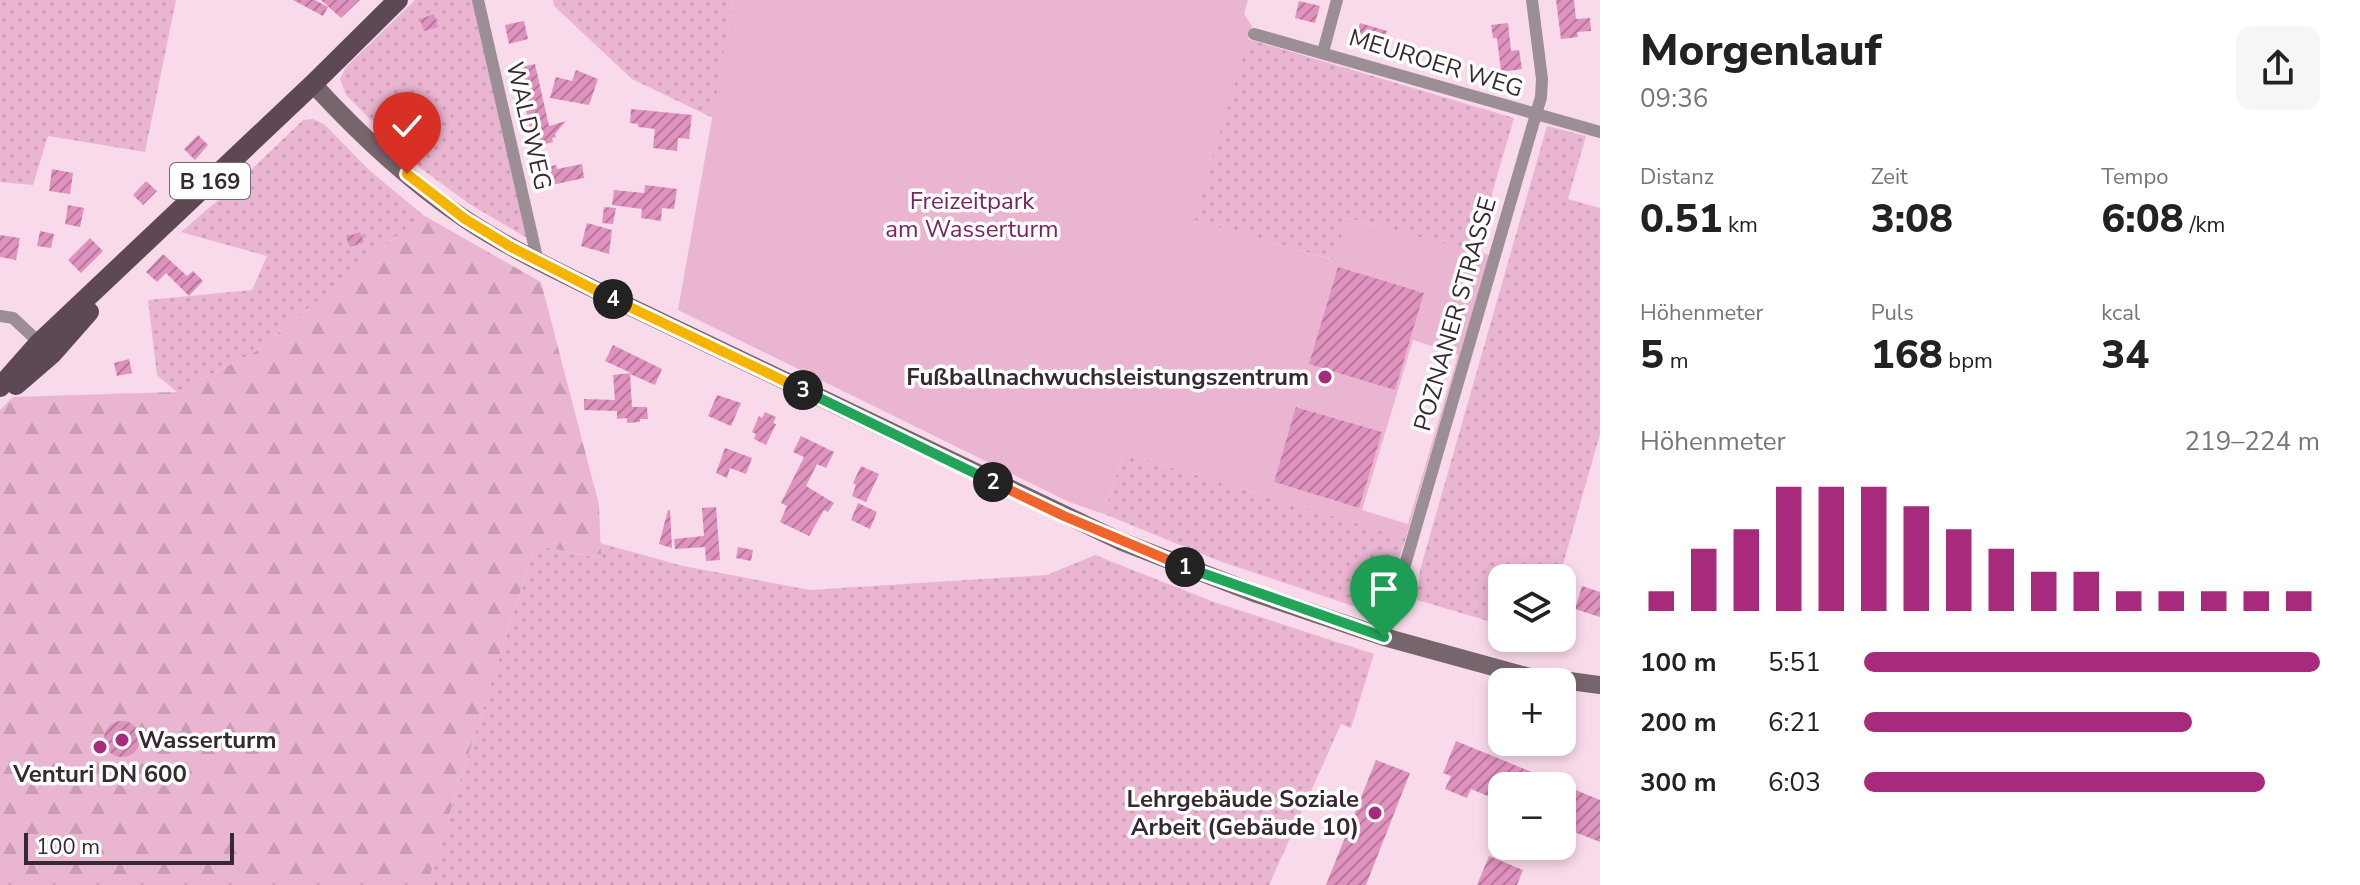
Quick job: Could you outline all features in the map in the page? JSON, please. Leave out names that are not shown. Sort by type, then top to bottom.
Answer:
[{"type":"main road","name":"B 169","points":[[0,387],[89,313],[108,280],[398,0]]},
{"type":"main road","points":[[313,84],[407,174],[465,219],[538,262],[1064,516],[1188,568],[1384,637],[1499,668]]},
{"type":"main road","name":"B 169","points":[[0,398],[45,348]]},
{"type":"main road","points":[[1576,682],[1600,685]]},
{"type":"main road","points":[[1576,690],[1600,697]]},
{"type":"street","name":"WALDWEG","points":[[478,0],[538,262]]},
{"type":"street","name":"MEUROER WEG","points":[[1323,52],[1337,0]]},
{"type":"street","name":"POZNANER STRASSE","points":[[1384,637],[1541,97],[1542,79],[1532,0]]},
{"type":"street","name":"MEUROER WEG","points":[[1254,34],[1600,132]]},
{"type":"street","points":[[0,316],[13,318],[45,348]]},
{"type":"green space","points":[[0,0],[176,0],[145,152],[48,136],[33,185],[0,182]]},
{"type":"green space","points":[[415,0],[473,0],[527,238],[468,203],[416,165],[346,95],[340,79],[346,67]]},
{"type":"green space","points":[[553,0],[733,0],[713,118],[632,79],[554,6]]},
{"type":"green space","name":"Freizeitpark am Wasserturm","points":[[733,0],[1248,0],[1244,14],[1252,26],[1194,220],[1333,260],[1347,218],[1489,255],[1406,538],[1123,453],[1104,514],[1069,502],[678,310]],"holes":[[[1338,268],[1424,293],[1395,389]],[[1413,340],[1458,355],[1408,524],[1362,510]],[[1297,407],[1381,432],[1359,508],[1274,482]]]},
{"type":"green space","points":[[1248,39],[1514,118],[1475,252],[1348,218],[1334,260],[1193,220]]},
{"type":"green space","points":[[313,119],[324,124],[369,170],[423,215],[255,352],[177,392],[157,375],[148,300],[252,290],[267,256],[181,232],[303,120]]},
{"type":"green space","points":[[1547,126],[1586,136],[1568,199],[1600,208],[1600,434],[1563,564],[1488,564],[1488,621],[1417,600],[1420,570]]},
{"type":"green space","points":[[423,215],[541,282],[599,505],[601,558],[535,545],[427,885],[0,885],[0,410],[13,397],[177,392],[255,352]]},
{"type":"green space","points":[[1123,453],[1406,538],[1385,598],[1368,605],[1353,606],[1222,562],[1104,514]]},
{"type":"green space","points":[[600,543],[683,566],[810,590],[1047,575],[1095,555],[1214,602],[1374,654],[1351,728],[1341,724],[1269,885],[427,885],[535,545],[600,558]]},
{"type":"building","points":[[293,0],[315,0],[328,7],[323,16]]},
{"type":"building","points":[[321,0],[360,0],[341,18]]},
{"type":"building","points":[[1556,0],[1574,0],[1576,19],[1590,18],[1591,31],[1577,32],[1578,37],[1561,39]]},
{"type":"building","points":[[1299,1],[1320,6],[1315,23],[1295,18]]},
{"type":"building","points":[[434,14],[438,27],[424,31],[420,19]]},
{"type":"building","points":[[524,21],[528,39],[509,44],[505,25]]},
{"type":"building","points":[[1360,23],[1387,31],[1380,54],[1353,46]]},
{"type":"building","points":[[1508,23],[1511,51],[1519,50],[1522,69],[1501,72],[1497,38],[1493,38],[1491,25]]},
{"type":"building","points":[[535,64],[549,126],[566,121],[555,134],[556,137],[552,138],[553,142],[534,147],[517,68]]},
{"type":"building","points":[[576,70],[598,79],[589,105],[550,98],[556,77],[572,81]]},
{"type":"building","points":[[631,109],[692,115],[689,139],[678,138],[677,151],[653,148],[655,129],[630,123]]},
{"type":"building","points":[[198,135],[208,145],[195,160],[184,149]]},
{"type":"building","points":[[582,164],[584,178],[542,187],[538,169]]},
{"type":"building","points":[[52,169],[73,173],[70,194],[49,191]]},
{"type":"building","points":[[146,181],[157,191],[143,205],[133,195]]},
{"type":"building","points":[[645,185],[677,189],[674,209],[662,208],[661,221],[641,218],[642,209],[612,205],[614,190],[644,193]]},
{"type":"building","points":[[68,205],[84,208],[80,227],[65,224]]},
{"type":"building","points":[[604,207],[616,208],[613,224],[602,223]]},
{"type":"building","points":[[587,223],[612,230],[609,254],[581,246]]},
{"type":"building","points":[[40,231],[54,234],[51,248],[37,246]]},
{"type":"building","points":[[360,232],[364,242],[350,247],[346,237]]},
{"type":"building","points":[[0,235],[20,238],[16,260],[0,257]]},
{"type":"building","points":[[90,238],[103,251],[81,273],[68,260]]},
{"type":"building","points":[[163,254],[187,276],[193,271],[203,281],[189,296],[166,273],[157,282],[146,272]]},
{"type":"building","points":[[1338,267],[1424,293],[1395,390],[1309,364]]},
{"type":"building","points":[[613,345],[662,369],[655,385],[630,374],[632,407],[647,407],[648,419],[627,423],[627,418],[617,419],[617,411],[584,410],[584,399],[615,400],[613,375],[631,373],[605,361]]},
{"type":"building","points":[[129,359],[132,373],[117,376],[114,363]]},
{"type":"building","points":[[717,395],[741,403],[731,426],[708,416]]},
{"type":"building","points":[[1296,407],[1382,432],[1359,508],[1274,482]]},
{"type":"building","points":[[765,412],[776,417],[766,445],[754,439],[756,434],[752,432],[759,416],[762,418]]},
{"type":"building","points":[[801,436],[834,452],[826,468],[817,464],[806,486],[834,503],[828,512],[824,510],[809,536],[780,522],[787,506],[781,503],[804,457],[793,452]]},
{"type":"building","points":[[725,448],[752,458],[746,474],[730,468],[727,478],[716,473]]},
{"type":"building","points":[[861,466],[879,474],[866,502],[852,496],[856,485],[853,483]]},
{"type":"building","points":[[858,503],[877,512],[870,529],[851,520]]},
{"type":"building","points":[[716,507],[720,560],[706,561],[705,547],[675,549],[674,539],[704,536],[702,508]]},
{"type":"building","points":[[670,510],[672,548],[659,544]]},
{"type":"building","points":[[738,547],[753,550],[751,561],[736,558]]},
{"type":"building","points":[[1582,586],[1600,592],[1600,617],[1576,609]]},
{"type":"building","name":"Wasserturm","points":[[122,721],[134,727],[140,739],[134,751],[122,757],[110,751],[104,739],[110,727]]},
{"type":"building","points":[[1456,741],[1532,772],[1488,772],[1488,796],[1471,789],[1467,798],[1445,789],[1451,776],[1443,773]]},
{"type":"building","name":"Lehrgebäude Soziale Arbeit (Gebäude 10)","points":[[1376,760],[1410,773],[1366,885],[1326,885]]},
{"type":"building","points":[[1576,790],[1600,800],[1600,842],[1576,833]]},
{"type":"building","points":[[1488,858],[1523,870],[1517,885],[1477,885]]},
{"type":"place","name":"Fußballnachwuchsleistungszentrum","points":[[1325,377]]},
{"type":"place","name":"Wasserturm","points":[[122,740]]},
{"type":"place","name":"Venturi DN 600","points":[[100,747]]},
{"type":"place","name":"Lehrgebäude Soziale Arbeit (Gebäude 10)","points":[[1375,813]]},
{"type":"route","points":[[407,174],[465,219],[538,262],[1064,516],[1188,568],[1384,637]]}]
